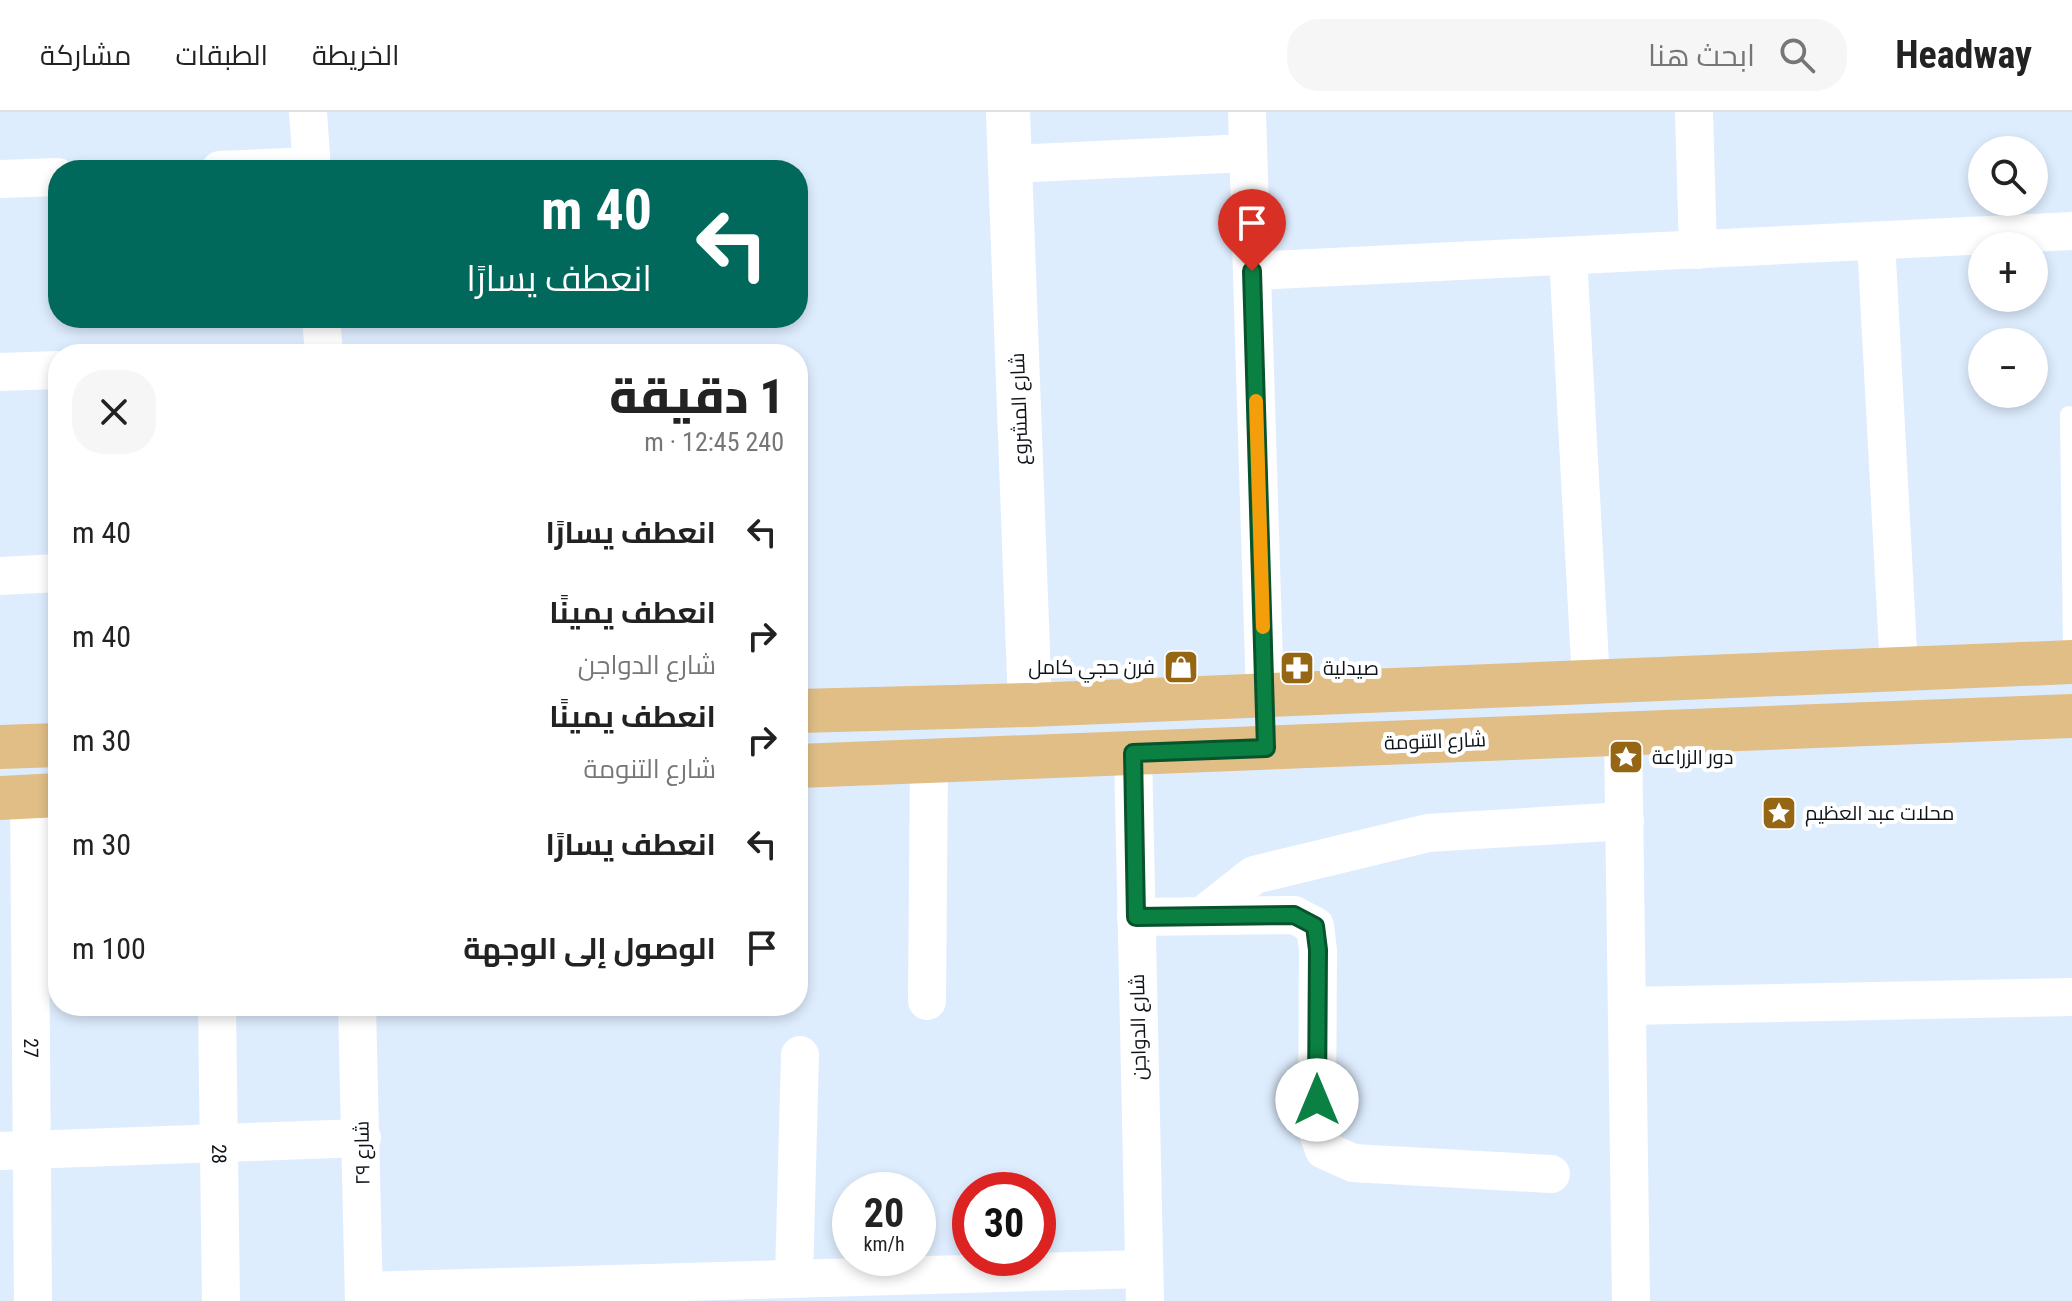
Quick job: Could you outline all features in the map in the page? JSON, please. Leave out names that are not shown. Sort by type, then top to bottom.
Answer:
[{"type":"main road","name":"شارع المشروع","points":[[1008,112],[1030,705]]},
{"type":"main road","points":[[808,711],[1265,696],[2072,662]]},
{"type":"main road","points":[[1265,696],[1266,748]]},
{"type":"main road","name":"شارع التنومة","points":[[808,766],[2072,716]]},
{"type":"main road","points":[[0,747],[48,745]]},
{"type":"street","points":[[308,112],[311,160]]},
{"type":"street","points":[[1247,112],[1265,696]]},
{"type":"street","points":[[1694,112],[1698,250]]},
{"type":"street","points":[[1010,164],[1248,153]]},
{"type":"street","points":[[0,179],[48,177]]},
{"type":"street","points":[[1252,271],[2072,231]]},
{"type":"street","points":[[1876,241],[1899,669]]},
{"type":"street","points":[[1568,256],[1591,682]]},
{"type":"street","points":[[0,372],[48,370]]},
{"type":"street","points":[[0,576],[48,574]]},
{"type":"street","points":[[1623,734],[1631,1301]]},
{"type":"street","name":"شارع الدواجن","points":[[1133,753],[1144,1285]]},
{"type":"street","points":[[927,1001],[929,761]]},
{"type":"street","name":"27","points":[[29,796],[17,1151],[33,1301]]},
{"type":"street","points":[[1202,916],[1254,875],[1428,833],[1625,821]]},
{"type":"street","points":[[1136,917],[1294,915],[1315,926],[1318,950],[1317,1130],[1324,1150],[1353,1163],[1551,1174]]},
{"type":"street","points":[[1627,1006],[2072,997]]},
{"type":"street","name":"28","points":[[217,1016],[221,1301]]},
{"type":"street","name":"شارع ٢٩","points":[[357,1016],[364,1296]]},
{"type":"street","points":[[794,1278],[800,1055]]},
{"type":"street","points":[[17,1151],[362,1138]]},
{"type":"street","points":[[364,1296],[794,1278],[1144,1285]]},
{"type":"lane","points":[[2069,415],[2072,650]]},
{"type":"slow traffic","points":[[1256,401],[1263,627]]},
{"type":"place","name":"فرن حجي كامل","points":[[1181,667]]},
{"type":"place","name":"صيدلية","points":[[1297,668]]},
{"type":"place","name":"دور الزراعة","points":[[1626,757]]},
{"type":"place","name":"محلات عبد العظيم","points":[[1779,813]]},
{"type":"route","points":[[1252,271],[1266,748],[1133,753],[1136,917],[1294,915],[1315,926],[1318,950],[1317,1100]]}]
